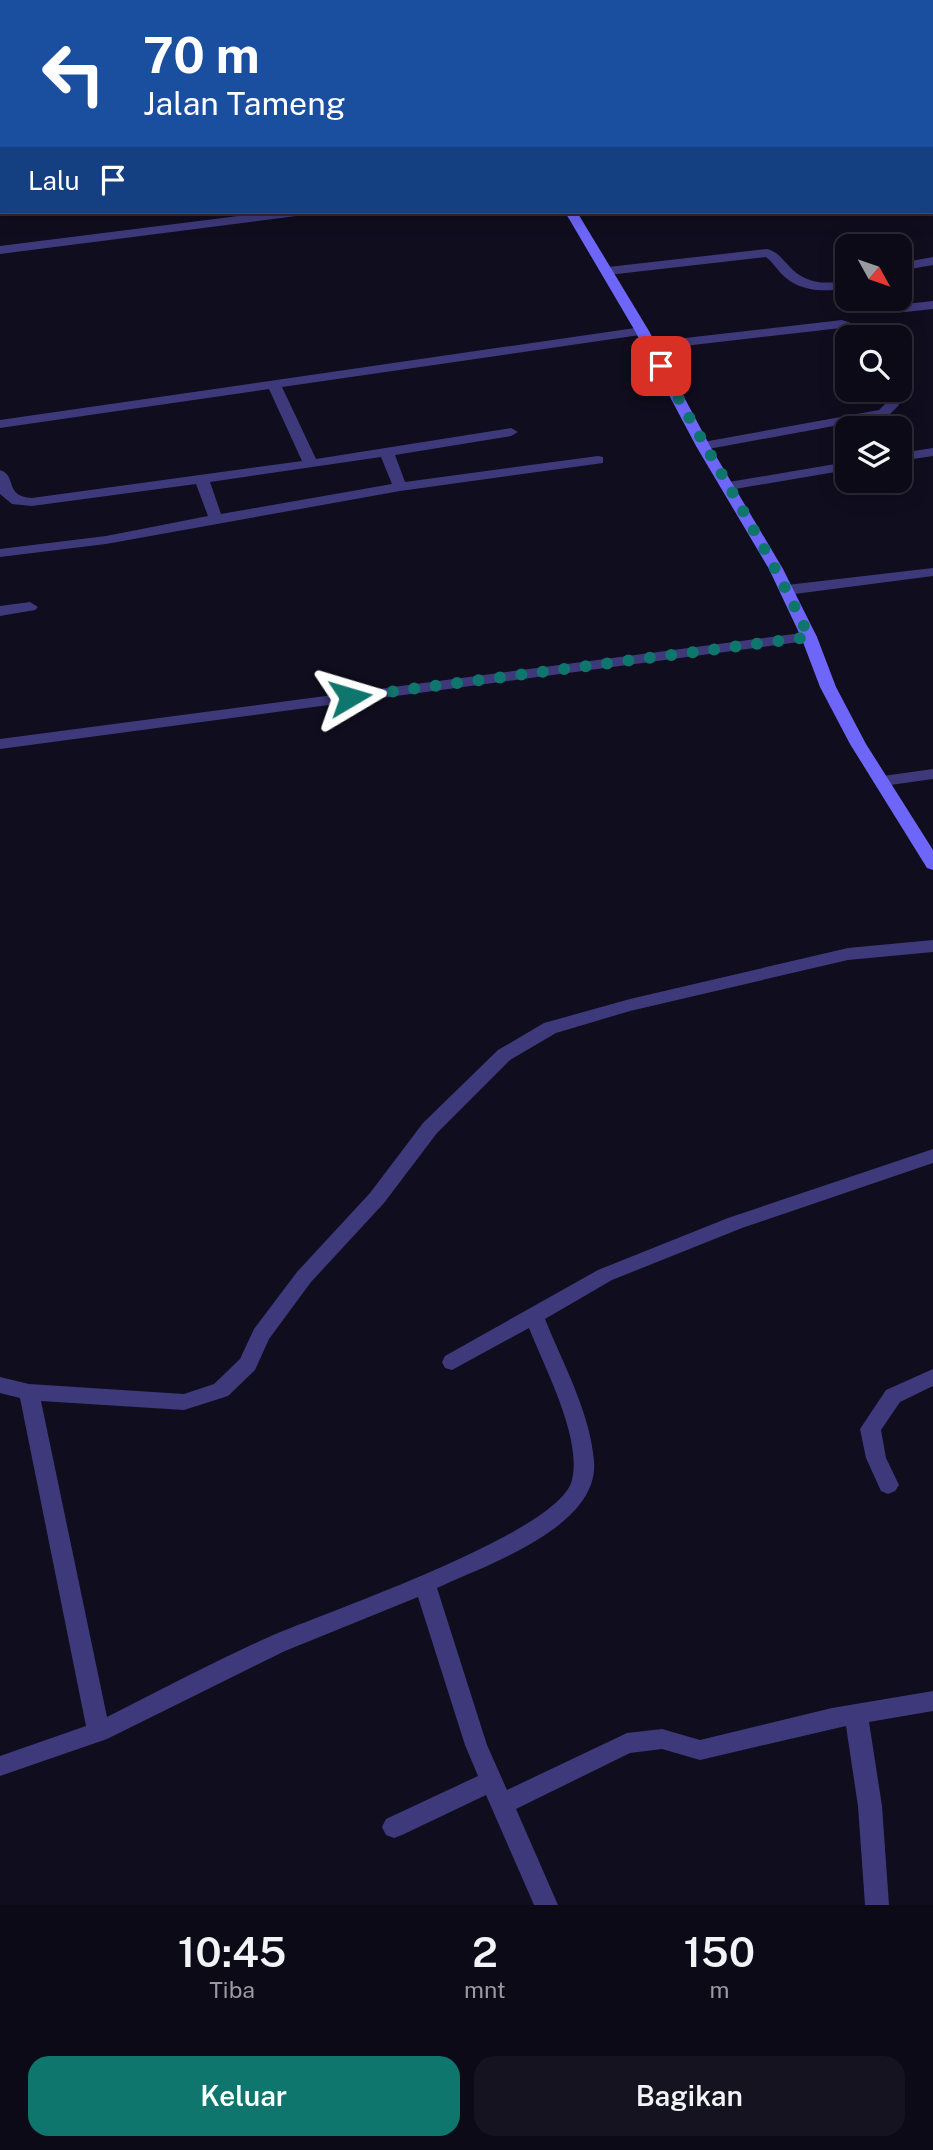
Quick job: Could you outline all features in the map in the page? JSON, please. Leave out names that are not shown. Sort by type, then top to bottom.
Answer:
[{"type":"street","points":[[0,250],[280,214]]},
{"type":"street","points":[[572,214],[608,271],[703,446],[788,590],[828,687],[858,744],[933,864]]},
{"type":"street","points":[[608,271],[767,253],[775,256],[792,277],[800,282],[817,286],[835,285]]},
{"type":"street","points":[[912,265],[933,261]]},
{"type":"street","points":[[912,307],[933,305]]},
{"type":"street","points":[[650,346],[845,325]]},
{"type":"street","points":[[0,424],[642,331]]},
{"type":"street","points":[[273,383],[310,464]]},
{"type":"street","points":[[703,446],[883,413],[892,405],[891,402]]},
{"type":"street","points":[[0,474],[7,494],[18,500],[32,502],[310,464],[511,432]]},
{"type":"street","points":[[386,451],[400,487]]},
{"type":"street","points":[[912,455],[933,452]]},
{"type":"street","points":[[0,553],[106,540],[400,487],[598,460]]},
{"type":"street","points":[[729,486],[835,468]]},
{"type":"street","points":[[201,478],[216,519]]},
{"type":"street","points":[[788,590],[933,572]]},
{"type":"street","points":[[0,611],[30,607]]},
{"type":"street","points":[[0,744],[809,637]]},
{"type":"street","points":[[883,781],[933,774]]},
{"type":"street","points":[[0,1385],[29,1392],[184,1402],[221,1390],[248,1364],[261,1335],[304,1277],[377,1198],[429,1128],[504,1055],[550,1028],[630,1004],[848,954],[933,946]]},
{"type":"street","points":[[452,1362],[605,1275],[735,1223],[933,1156]]},
{"type":"street","points":[[0,1766],[99,1732],[277,1644],[425,1584],[529,1535],[573,1500],[582,1482],[584,1462],[577,1426],[534,1315]]},
{"type":"street","points":[[888,1485],[876,1458],[870,1429],[893,1396],[933,1377]]},
{"type":"street","points":[[29,1392],[99,1732]]},
{"type":"street","points":[[425,1584],[476,1745],[546,1905]]},
{"type":"street","points":[[503,1804],[627,1743],[666,1739],[687,1750],[700,1750],[856,1714],[933,1701]]},
{"type":"street","points":[[856,1714],[870,1806],[877,1905]]},
{"type":"street","points":[[394,1827],[492,1781]]},
{"type":"route","points":[[350,697],[809,637],[788,590],[703,446],[661,366]]}]
